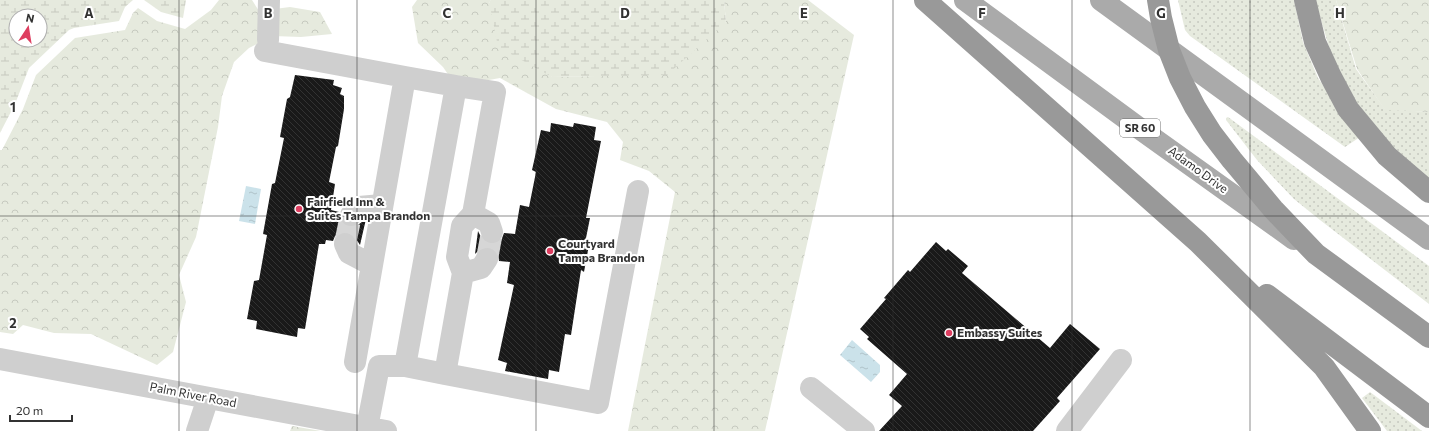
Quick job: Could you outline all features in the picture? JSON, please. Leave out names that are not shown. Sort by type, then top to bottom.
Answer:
[{"type":"highway","points":[[925,0],[1198,242],[1324,367],[1370,431]]},
{"type":"highway","points":[[1158,0],[1169,50],[1180,78],[1195,107],[1212,134],[1232,160],[1273,209],[1316,254]]},
{"type":"highway","points":[[1305,0],[1315,42],[1348,109],[1387,156],[1429,192]]},
{"type":"highway","points":[[1198,242],[1429,417]]},
{"type":"highway","name":"SR 60","points":[[1316,254],[1429,337]]},
{"type":"main road","name":"Adamo Drive","points":[[965,0],[1143,131],[1316,254]]},
{"type":"main road","points":[[1101,0],[1429,239]]},
{"type":"street","points":[[269,0],[267,46],[405,77],[495,92],[473,214],[462,226],[457,257],[463,273],[445,374]]},
{"type":"street","points":[[355,362],[405,77]]},
{"type":"street","points":[[405,366],[456,86]]},
{"type":"street","points":[[377,429],[379,366],[405,366],[598,403],[638,191]]},
{"type":"street","points":[[351,215],[359,207],[382,205]]},
{"type":"street","points":[[473,214],[489,223],[492,232]]},
{"type":"street","points":[[345,244],[349,253],[372,265]]},
{"type":"street","points":[[463,273],[481,268],[487,259]]},
{"type":"street","name":"Palm River Road","points":[[0,359],[377,429]]},
{"type":"street","points":[[1067,431],[1121,360]]},
{"type":"street","points":[[811,388],[864,431]]},
{"type":"street","points":[[197,431],[208,398]]},
{"type":"green space","points":[[0,0],[133,0],[125,7],[119,21],[69,30],[29,68],[15,104],[0,133]]},
{"type":"green space","points":[[144,0],[186,0],[183,18],[161,12]]},
{"type":"green space","points":[[219,0],[252,0],[259,11],[290,7],[320,12],[332,34],[301,37],[273,36],[249,48],[234,62],[222,96],[218,127],[196,237],[179,275],[186,302],[173,352],[157,365],[91,334],[54,333],[23,325],[13,334],[0,332],[0,150],[2,150],[23,109],[36,75],[75,38],[125,30],[133,13],[138,8],[157,21],[185,29],[211,10]]},
{"type":"green space","points":[[417,0],[491,0],[489,2],[552,77],[595,76],[726,22],[724,0],[808,0],[854,35],[765,431],[628,431],[675,192],[649,171],[620,160],[623,142],[607,122],[556,109],[500,78],[456,86],[443,67],[418,43],[412,7]]},
{"type":"green space","points":[[724,0],[726,22],[667,75],[552,77],[498,47],[489,1]]},
{"type":"green space","points":[[1178,0],[1294,0],[1303,42],[1318,78],[1360,137],[1345,147],[1190,36],[1185,30]]},
{"type":"green space","points":[[1315,0],[1336,0],[1356,69],[1385,109],[1429,112],[1429,180],[1391,145],[1360,112],[1332,57]]},
{"type":"green space","points":[[1336,0],[1429,0],[1429,112],[1385,110],[1357,69]]},
{"type":"green space","points":[[1228,117],[1429,266],[1429,304],[1294,199],[1257,160],[1226,120]]},
{"type":"green space","points":[[1370,392],[1422,431],[1387,431],[1362,398]]},
{"type":"green space","points":[[292,426],[321,431],[290,431]]},
{"type":"water","points":[[246,186],[261,189],[255,224],[239,221]]},
{"type":"water","points":[[852,340],[880,365],[880,372],[871,382],[840,355]]},
{"type":"building","name":"Fairfield Inn & Suites Tampa Brandon","points":[[295,75],[334,80],[333,85],[342,88],[340,94],[344,96],[344,109],[338,146],[336,147],[329,182],[335,184],[331,210],[339,212],[339,218],[342,224],[348,227],[355,227],[366,219],[360,245],[353,234],[346,232],[335,236],[333,241],[326,240],[325,244],[319,244],[305,329],[298,328],[297,337],[256,329],[257,321],[247,319],[254,281],[259,280],[267,235],[263,234],[272,184],[275,183],[284,138],[280,137],[287,99],[290,97]]},
{"type":"building","name":"Courtyard Tampa Brandon","points":[[551,123],[573,127],[574,123],[596,127],[594,140],[601,141],[586,218],[590,218],[585,243],[589,245],[584,272],[581,270],[571,335],[565,334],[559,372],[549,370],[548,379],[505,371],[507,363],[498,360],[514,285],[507,283],[510,262],[499,261],[498,253],[494,249],[488,247],[481,248],[475,254],[478,231],[483,241],[490,244],[496,244],[501,241],[504,233],[515,234],[520,205],[529,207],[536,172],[532,170],[541,130],[550,132]]},
{"type":"building","name":"Embassy Suites","points":[[936,242],[946,251],[948,249],[968,266],[962,273],[1050,348],[1070,324],[1100,349],[1057,398],[1060,401],[1033,431],[879,431],[902,406],[889,395],[907,374],[867,339],[869,337],[860,329],[886,299],[884,298],[908,270],[910,272]]},
{"type":"tunnel","points":[[345,244],[351,215]]},
{"type":"tunnel","points":[[487,259],[492,232]]},
{"type":"place","name":"Fairfield Inn & Suites Tampa Brandon","points":[[299,209]]},
{"type":"place","name":"Courtyard Tampa Brandon","points":[[550,251]]},
{"type":"place","name":"Embassy Suites","points":[[949,333]]}]
